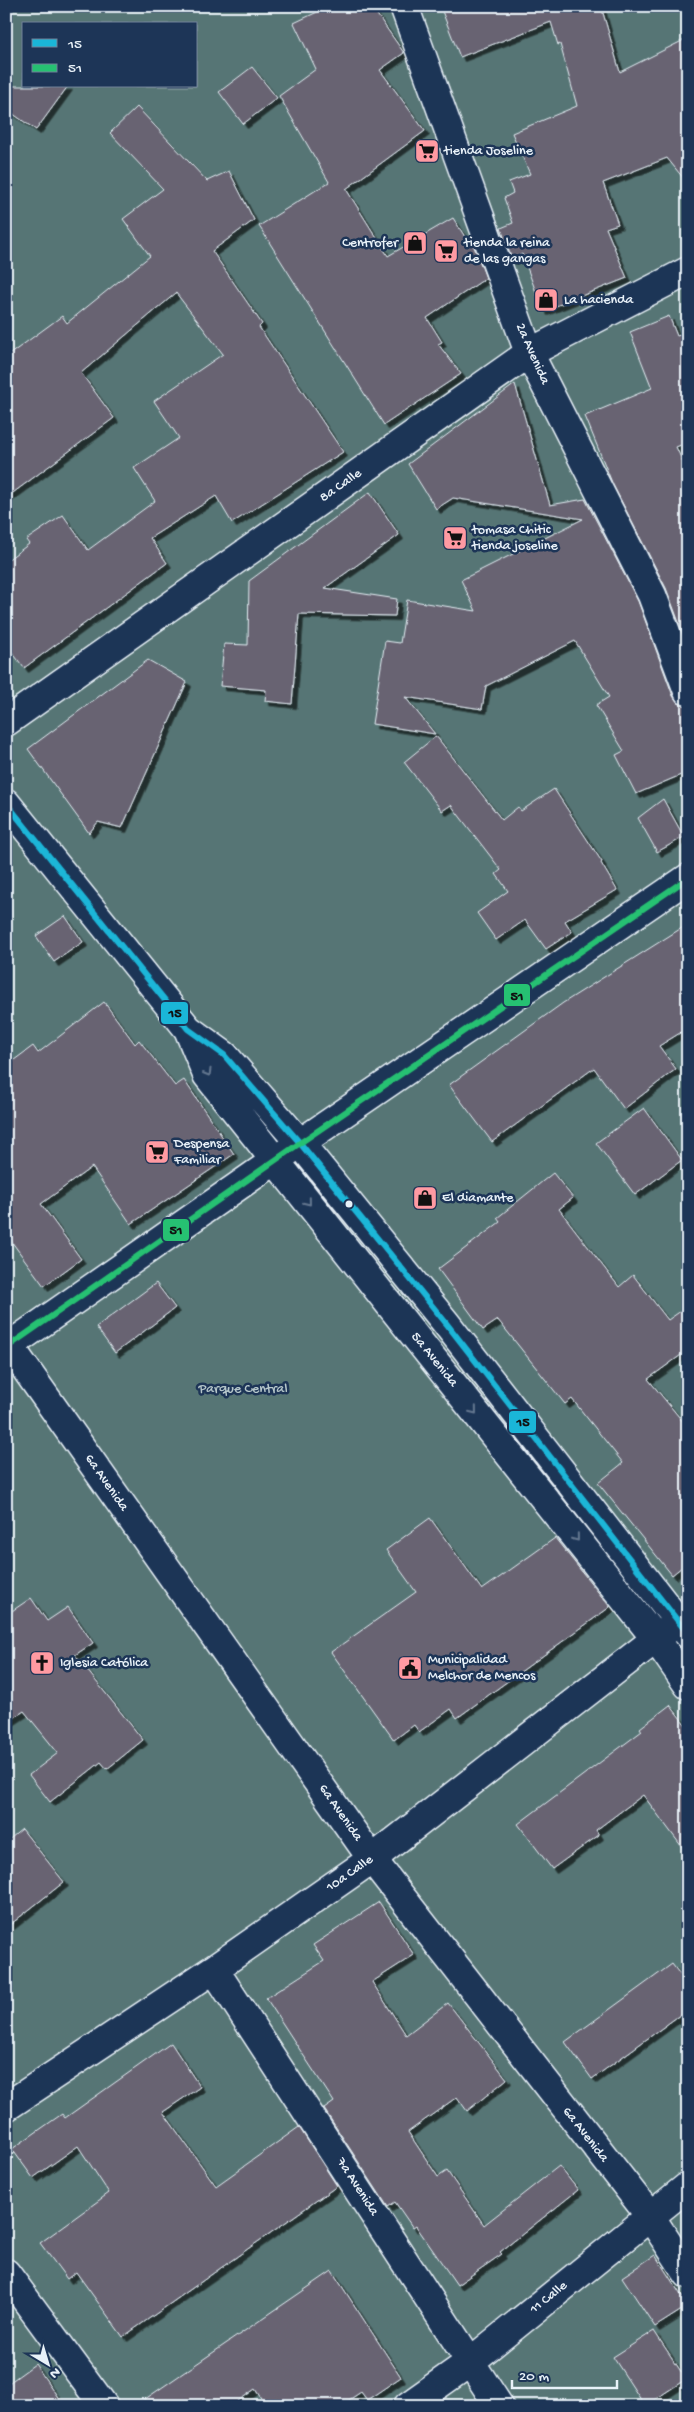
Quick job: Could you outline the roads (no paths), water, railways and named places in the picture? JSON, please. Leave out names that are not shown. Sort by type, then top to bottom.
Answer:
[{"type":"street","name":"2a Avenida","points":[[404,6],[529,353],[652,595],[688,690]]},
{"type":"street","name":"8a Calle","points":[[6,722],[529,353],[688,271]]},
{"type":"street","name":"5a Avenida","points":[[6,804],[188,1029],[224,1055],[300,1144],[446,1323],[683,1628]]},
{"type":"street","points":[[7,1345],[688,878]]},
{"type":"street","name":"5a Avenida","points":[[188,1029],[208,1075],[656,1639],[688,1686]]},
{"type":"street","name":"6a Avenida","points":[[7,1345],[372,1859],[650,2216],[688,2274]]},
{"type":"street","name":"10a Calle","points":[[6,2107],[214,1969],[372,1859],[656,1639],[683,1628]]},
{"type":"street","name":"7a Avenida","points":[[214,1969],[499,2406]]},
{"type":"street","name":"11 Calle","points":[[408,2406],[470,2362],[688,2186]]},
{"type":"street","points":[[6,2273],[104,2406]]},
{"type":"place","name":"tienda Joseline","points":[[427,151]]},
{"type":"place","name":"Centrofer","points":[[415,243]]},
{"type":"place","name":"tienda la reina de las gangas","points":[[446,251]]},
{"type":"place","name":"La hacienda","points":[[546,300]]},
{"type":"place","name":"tomasa Chitic tienda joseline","points":[[455,538]]},
{"type":"place","name":"Despensa Familiar","points":[[157,1152]]},
{"type":"place","name":"El diamante","points":[[425,1198]]},
{"type":"place","name":"Iglesia Católica","points":[[42,1663]]},
{"type":"place","name":"Municipalidad Melchor de Mencos","points":[[410,1668]]},
{"type":"park label","name":"Parque Central","points":[[243,1389]]}]
